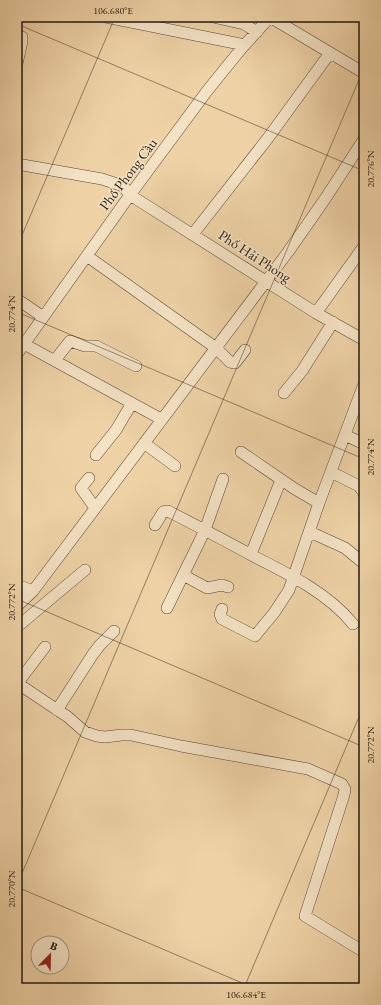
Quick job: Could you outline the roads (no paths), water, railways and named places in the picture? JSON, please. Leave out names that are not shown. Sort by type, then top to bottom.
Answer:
[{"type":"street","points":[[106,17],[160,22],[245,45]]},
{"type":"street","points":[[217,17],[244,24],[257,32]]},
{"type":"street","points":[[270,17],[364,73]]},
{"type":"street","name":"Phố Phong Cầu","points":[[17,354],[130,195],[207,92],[270,17]]},
{"type":"street","points":[[17,35],[22,37],[17,64]]},
{"type":"street","points":[[192,234],[268,138],[330,53]]},
{"type":"street","points":[[17,606],[33,591],[288,252],[325,199],[364,138]]},
{"type":"street","name":"Phố Hải Phong","points":[[17,164],[102,179],[123,186],[130,195],[316,313],[364,340]]},
{"type":"street","points":[[316,313],[364,246]]},
{"type":"street","points":[[87,256],[216,348],[230,362],[235,363],[245,350]]},
{"type":"street","points":[[17,299],[43,317]]},
{"type":"street","points":[[284,393],[302,371],[333,322]]},
{"type":"street","points":[[55,360],[70,341],[85,346],[96,346],[136,366]]},
{"type":"street","points":[[24,344],[161,419]]},
{"type":"street","points":[[222,609],[220,614],[222,619],[255,636],[283,600],[295,577],[319,503],[364,384]]},
{"type":"street","points":[[96,455],[116,430],[132,403]]},
{"type":"street","points":[[345,435],[364,444]]},
{"type":"street","points":[[144,443],[176,466]]},
{"type":"street","points":[[240,452],[281,480],[319,503]]},
{"type":"street","points":[[331,472],[359,486],[364,493]]},
{"type":"street","points":[[89,478],[81,488],[95,508]]},
{"type":"street","points":[[167,608],[205,530],[222,479]]},
{"type":"street","points":[[251,554],[281,480]]},
{"type":"street","points":[[155,525],[165,511],[205,530],[295,577],[335,607],[353,624]]},
{"type":"street","points":[[310,532],[345,548],[362,562]]},
{"type":"street","points":[[17,627],[86,570]]},
{"type":"street","points":[[183,575],[207,588],[222,585],[228,587]]},
{"type":"street","points":[[17,585],[33,591]]},
{"type":"street","points":[[57,710],[93,654],[114,631]]},
{"type":"street","points":[[45,648],[17,684],[57,710],[85,732],[105,737],[122,734],[210,752],[308,769],[342,784],[345,789],[344,794],[305,916],[364,952]]}]
